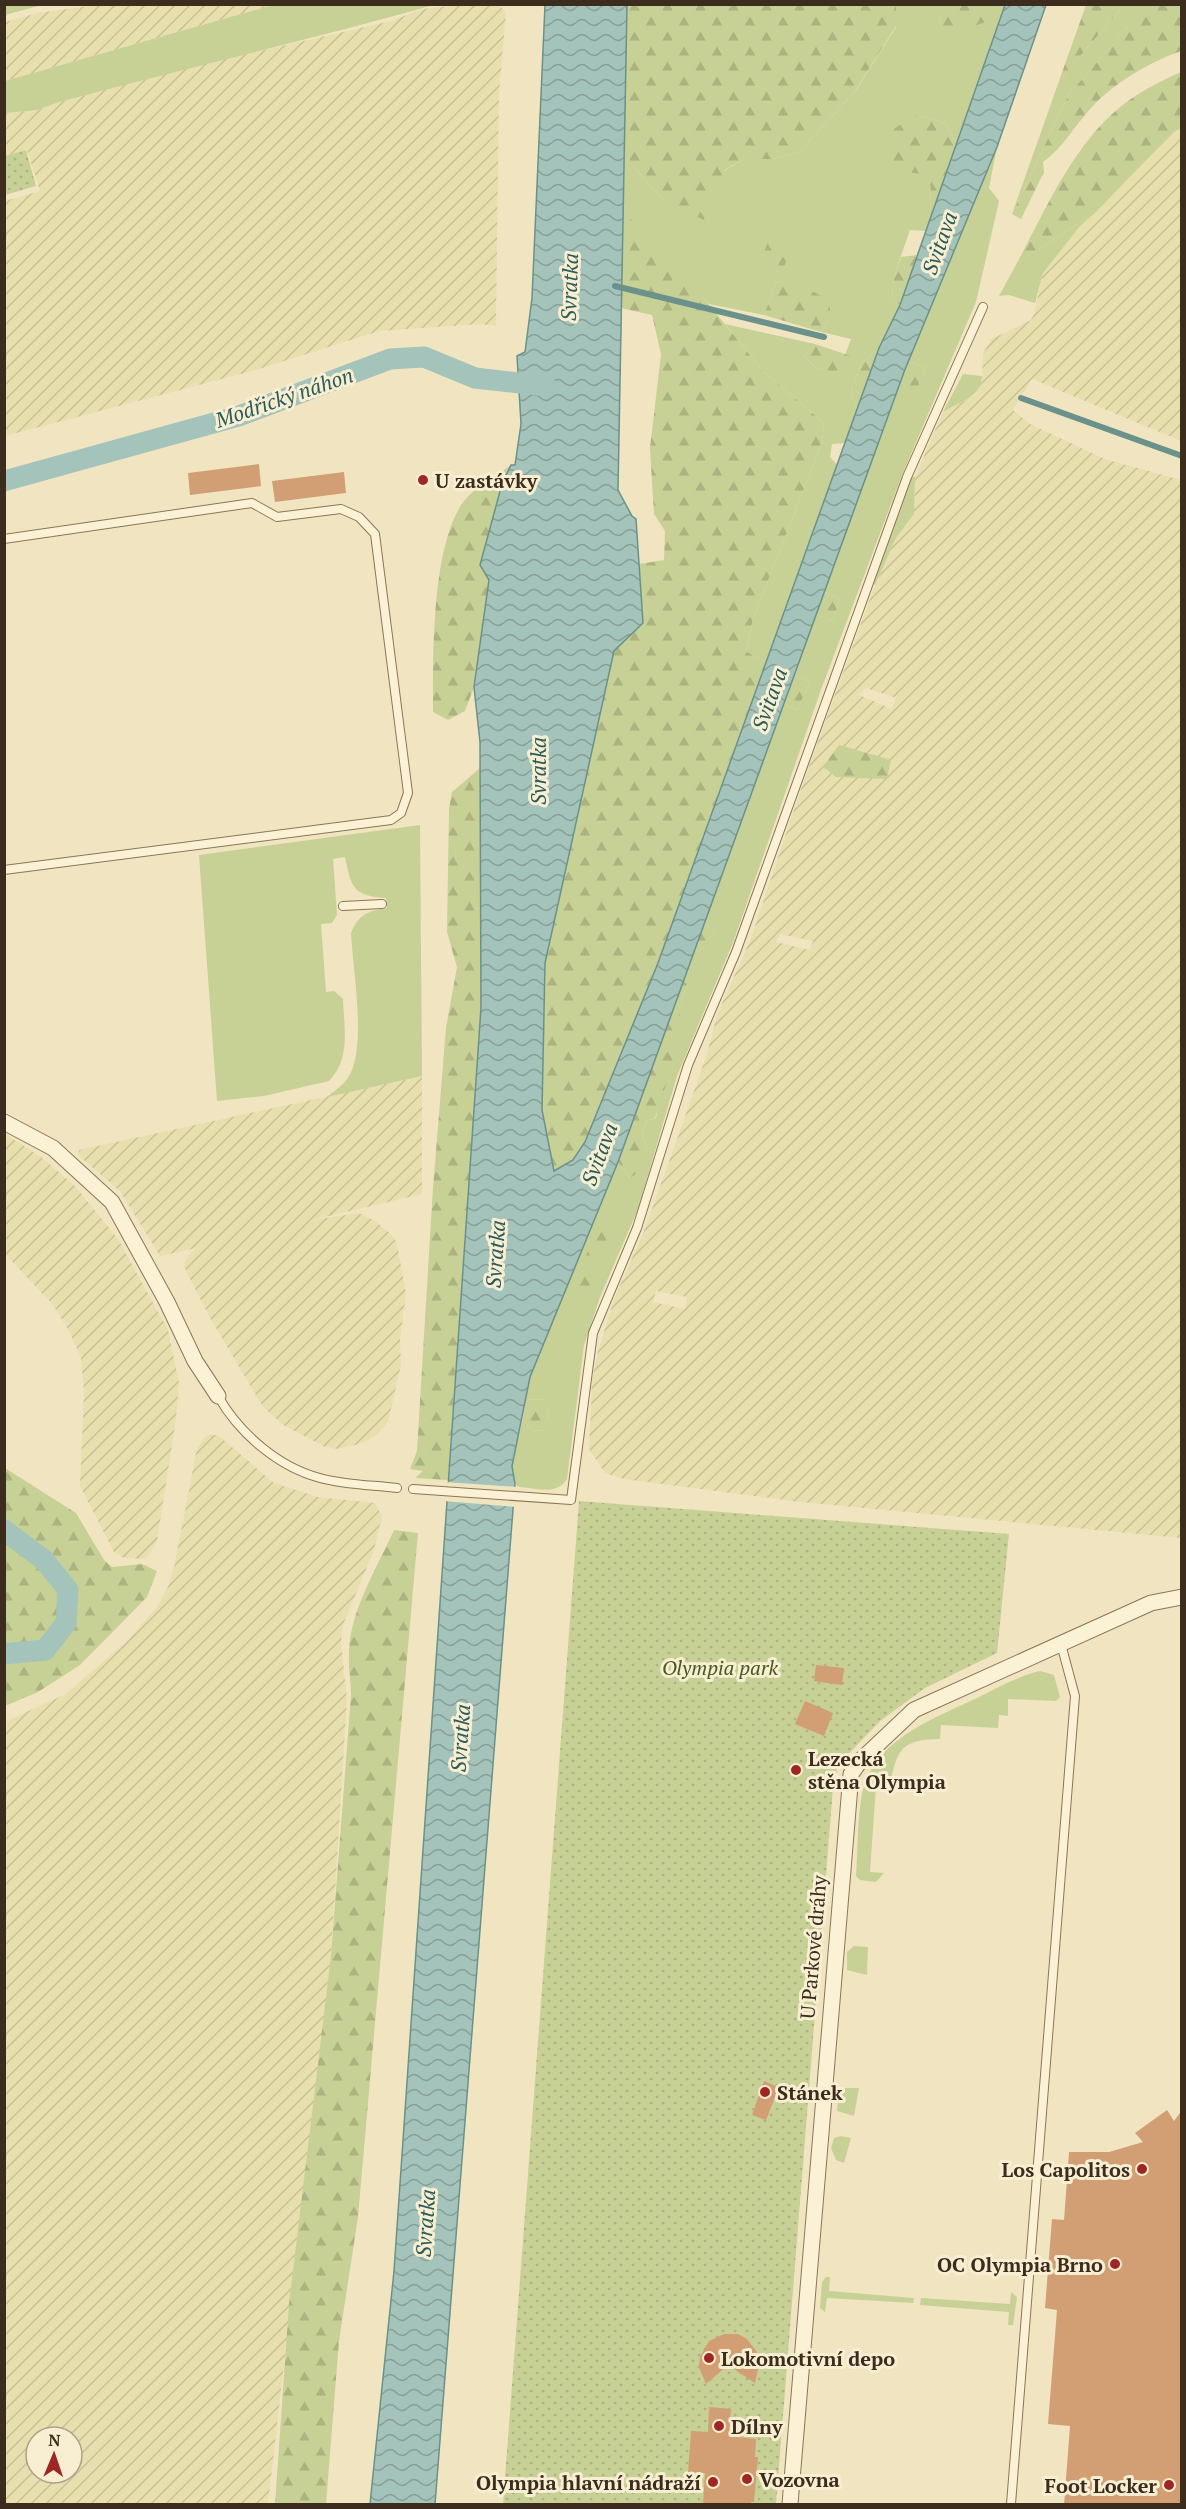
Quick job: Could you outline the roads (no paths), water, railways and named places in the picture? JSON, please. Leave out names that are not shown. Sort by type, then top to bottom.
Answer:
[{"type":"street","points":[[4,1122],[53,1148],[112,1202],[195,1361],[218,1396]]},
{"type":"street","name":"U Parkové dráhy","points":[[790,2505],[851,1774],[861,1760],[914,1710],[1151,1603],[1182,1597]]},
{"type":"lane","points":[[413,1489],[571,1500],[593,1333],[637,1228],[688,1065],[736,952],[907,477],[983,308]]},
{"type":"lane","points":[[4,539],[252,503],[277,517],[341,509],[359,517],[375,534],[408,793],[401,813],[391,820],[4,870]]},
{"type":"lane","points":[[343,906],[382,904]]},
{"type":"lane","points":[[218,1396],[241,1427],[272,1455],[287,1465],[319,1478],[397,1488]]},
{"type":"lane","points":[[1011,2505],[1075,1696],[1061,1644]]},
{"type":"water","points":[[545,5],[627,5],[618,490],[632,516],[636,519],[643,623],[614,651],[545,963],[542,1110],[554,1171],[573,1160],[585,1142],[658,963],[879,348],[900,305],[1005,5],[1046,5],[997,147],[904,372],[618,1162],[530,1377],[512,1466],[515,1484],[435,2504],[370,2504],[394,2271],[481,1008],[480,742],[474,687],[489,580],[480,565],[502,484],[511,465],[515,465],[521,424],[517,356],[525,352],[532,298]]},
{"type":"waterway","points":[[615,286],[824,337]]},
{"type":"waterway","name":"Modřický náhon","points":[[4,481],[239,416],[390,359],[424,357],[475,378],[546,386]]},
{"type":"waterway","points":[[1021,398],[1182,456]]},
{"type":"waterway","name":"Modřický náhon","points":[[4,1530],[44,1560],[68,1590],[66,1623],[45,1650],[4,1654]]},
{"type":"place","name":"U zastávky","points":[[423,480]]},
{"type":"place","name":"Lezecká stěna Olympia","points":[[796,1770]]},
{"type":"place","name":"Stánek","points":[[765,2092]]},
{"type":"place","name":"Los Capolitos","points":[[1142,2169]]},
{"type":"place","name":"OC Olympia Brno","points":[[1115,2264]]},
{"type":"place","name":"Lokomotivní depo","points":[[709,2358]]},
{"type":"place","name":"Dílny","points":[[719,2426]]},
{"type":"place","name":"Vozovna","points":[[747,2479]]},
{"type":"place","name":"Olympia hlavní nádraží","points":[[713,2482]]},
{"type":"place","name":"Foot Locker","points":[[1169,2485]]},
{"type":"water label","name":"Svitava","points":[[939,243]]},
{"type":"water label","name":"Svratka","points":[[569,287]]},
{"type":"water label","name":"Svitava","points":[[769,699]]},
{"type":"water label","name":"Svratka","points":[[538,771]]},
{"type":"water label","name":"Svitava","points":[[599,1154]]},
{"type":"water label","name":"Svratka","points":[[495,1254]]},
{"type":"water label","name":"Svratka","points":[[460,1738]]},
{"type":"water label","name":"Svratka","points":[[425,2223]]},
{"type":"park label","name":"Olympia park","points":[[720,1667]]}]
